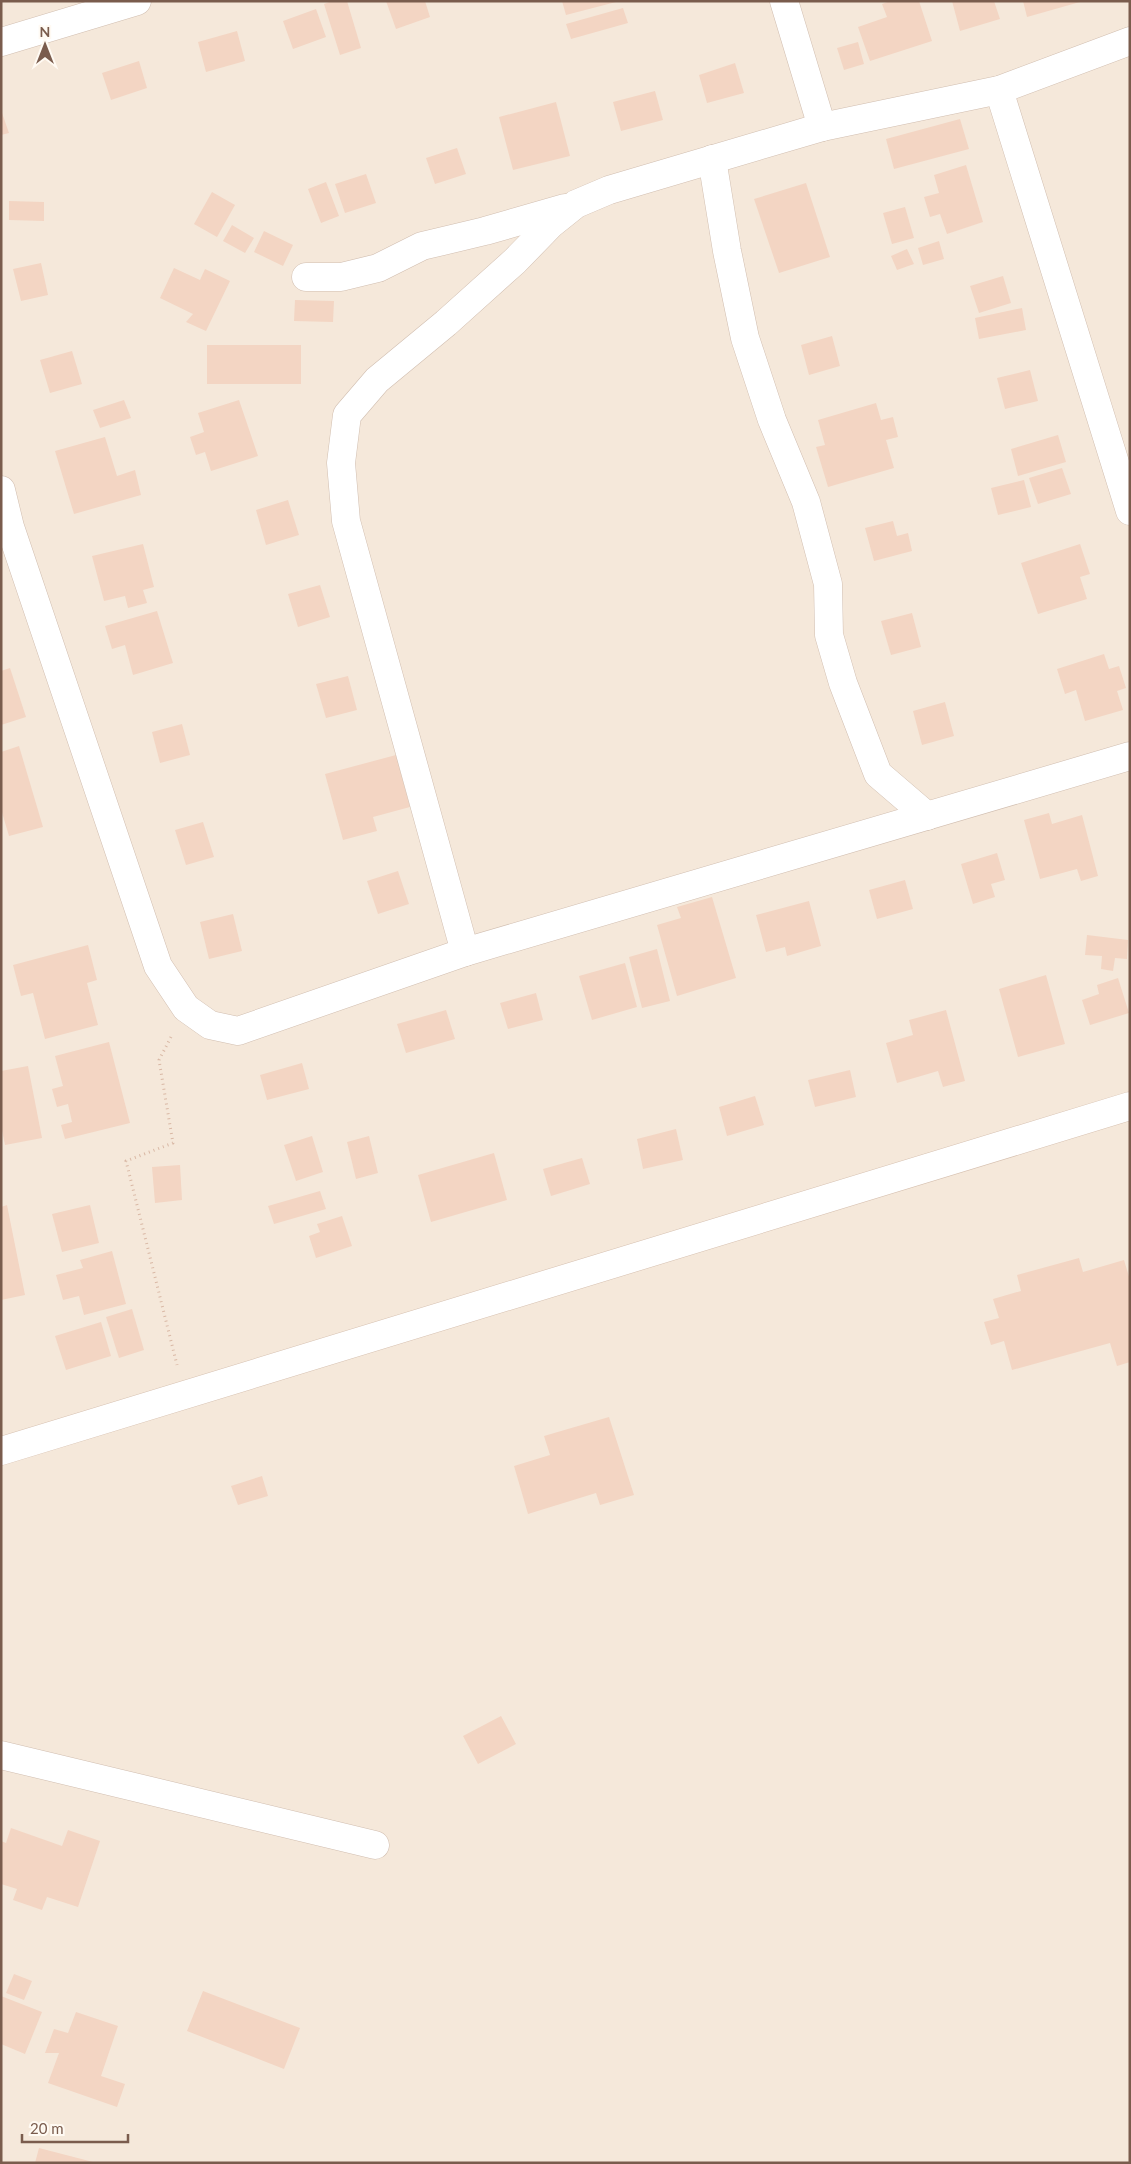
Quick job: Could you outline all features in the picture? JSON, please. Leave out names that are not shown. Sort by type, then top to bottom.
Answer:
[{"type":"street","points":[[1,42],[137,1]]},
{"type":"street","points":[[784,1],[822,127]]},
{"type":"street","points":[[306,277],[341,277],[378,268],[422,246],[485,231],[576,204],[609,190],[822,127],[999,90],[1130,41]]},
{"type":"street","points":[[999,90],[1130,511]]},
{"type":"street","points":[[712,159],[727,251],[745,338],[772,420],[806,502],[828,584],[829,635],[843,683],[878,774],[927,816]]},
{"type":"street","points":[[464,952],[346,521],[341,463],[346,416],[377,380],[446,323],[551,224],[576,204]]},
{"type":"street","points":[[1,490],[10,527],[158,966],[186,1008],[210,1025],[238,1031],[464,952],[1130,756]]},
{"type":"street","points":[[1,1450],[1130,1106]]},
{"type":"street","points":[[1,1755],[375,1845]]},
{"type":"path","points":[[185,1394],[126,1161],[173,1143],[159,1060],[186,1008]]},
{"type":"shaded area","points":[[1,1],[1130,1],[1130,2163],[1,2163]]},
{"type":"building","points":[[332,1],[347,1],[361,48],[340,55],[324,4]]},
{"type":"building","points":[[386,1],[425,1],[430,17],[396,29]]},
{"type":"building","points":[[562,1],[616,1],[616,2],[566,15]]},
{"type":"building","points":[[890,1],[919,1],[932,41],[870,61],[858,27],[887,17],[882,4]]},
{"type":"building","points":[[952,1],[994,1],[1000,19],[960,31]]},
{"type":"building","points":[[1023,1],[1080,1],[1080,2],[1027,17]]},
{"type":"building","points":[[623,8],[628,23],[571,39],[566,24]]},
{"type":"building","points":[[316,9],[326,37],[293,49],[283,21]]},
{"type":"building","points":[[237,31],[245,61],[206,72],[198,42]]},
{"type":"building","points":[[858,42],[864,64],[844,70],[837,48]]},
{"type":"building","points":[[139,61],[147,88],[111,100],[102,73]]},
{"type":"building","points":[[735,63],[744,93],[707,103],[699,75]]},
{"type":"building","points":[[655,91],[663,120],[621,131],[613,102]]},
{"type":"building","points":[[556,102],[570,156],[513,170],[499,117]]},
{"type":"building","points":[[1,110],[9,133],[1,135]]},
{"type":"building","points":[[960,119],[969,149],[894,169],[886,139]]},
{"type":"building","points":[[457,148],[466,174],[435,184],[426,158]]},
{"type":"building","points":[[966,165],[983,222],[947,234],[940,214],[930,217],[924,197],[939,193],[934,175]]},
{"type":"building","points":[[366,174],[376,203],[345,213],[335,184]]},
{"type":"building","points":[[326,182],[339,216],[321,223],[308,189]]},
{"type":"building","points":[[806,183],[830,257],[779,273],[754,199]]},
{"type":"building","points":[[212,192],[235,205],[217,237],[194,224]]},
{"type":"building","points":[[9,201],[44,202],[44,221],[9,220]]},
{"type":"building","points":[[905,207],[914,238],[892,244],[883,213]]},
{"type":"building","points":[[232,225],[254,238],[245,253],[223,241]]},
{"type":"building","points":[[264,231],[293,245],[283,266],[254,252]]},
{"type":"building","points":[[939,241],[944,259],[923,265],[918,248]]},
{"type":"building","points":[[907,249],[914,264],[897,270],[891,256]]},
{"type":"building","points":[[41,263],[48,295],[21,301],[13,269]]},
{"type":"building","points":[[174,268],[200,280],[205,269],[230,281],[206,331],[186,322],[193,314],[160,298]]},
{"type":"building","points":[[1003,276],[1011,303],[979,313],[970,286]]},
{"type":"building","points":[[295,300],[334,301],[333,322],[294,321]]},
{"type":"building","points":[[1022,308],[1026,330],[979,339],[975,318]]},
{"type":"building","points":[[832,336],[840,366],[809,375],[801,345]]},
{"type":"building","points":[[207,345],[301,345],[301,384],[207,384]]},
{"type":"building","points":[[72,351],[82,384],[50,393],[40,360]]},
{"type":"building","points":[[1030,370],[1038,401],[1005,409],[997,378]]},
{"type":"building","points":[[124,400],[131,418],[100,428],[93,410]]},
{"type":"building","points":[[239,400],[258,456],[211,471],[205,452],[196,455],[190,437],[204,432],[198,413]]},
{"type":"building","points":[[876,403],[881,420],[893,417],[898,437],[886,440],[894,468],[828,487],[816,447],[825,445],[818,420]]},
{"type":"building","points":[[1058,435],[1066,462],[1018,476],[1011,449]]},
{"type":"building","points":[[105,437],[117,476],[135,470],[141,495],[74,514],[55,451]]},
{"type":"building","points":[[1062,468],[1071,494],[1038,504],[1029,478]]},
{"type":"building","points":[[1024,480],[1031,507],[998,515],[991,488]]},
{"type":"building","points":[[288,500],[299,535],[266,545],[256,510]]},
{"type":"building","points":[[893,521],[897,536],[908,533],[912,551],[874,561],[865,528]]},
{"type":"building","points":[[143,544],[154,587],[143,590],[147,603],[128,608],[125,596],[104,601],[92,556]]},
{"type":"building","points":[[1080,544],[1090,574],[1080,577],[1087,599],[1038,614],[1021,563]]},
{"type":"building","points":[[320,585],[330,617],[298,627],[288,594]]},
{"type":"building","points":[[157,611],[173,663],[133,675],[125,645],[112,649],[105,626]]},
{"type":"building","points":[[912,613],[921,647],[891,655],[881,621]]},
{"type":"building","points":[[1104,654],[1109,669],[1119,666],[1126,688],[1117,691],[1123,710],[1085,721],[1076,690],[1065,694],[1057,669]]},
{"type":"building","points":[[10,668],[26,717],[1,725],[1,671]]},
{"type":"building","points":[[348,676],[357,710],[326,718],[316,684]]},
{"type":"building","points":[[945,702],[954,736],[922,745],[913,711]]},
{"type":"building","points":[[182,724],[190,755],[160,763],[152,732]]},
{"type":"building","points":[[19,746],[43,827],[9,836],[1,809],[1,752]]},
{"type":"building","points":[[396,755],[410,807],[373,817],[377,831],[343,840],[325,774]]},
{"type":"building","points":[[1049,813],[1052,824],[1082,815],[1098,876],[1081,881],[1077,869],[1040,879],[1024,820]]},
{"type":"building","points":[[203,822],[214,857],[186,865],[175,830]]},
{"type":"building","points":[[997,853],[1005,880],[991,884],[995,897],[973,904],[961,864]]},
{"type":"building","points":[[398,871],[409,904],[378,914],[367,881]]},
{"type":"building","points":[[905,880],[913,909],[877,919],[869,890]]},
{"type":"building","points":[[712,897],[736,978],[677,996],[657,925],[681,918],[677,907]]},
{"type":"building","points":[[809,901],[821,946],[787,956],[785,947],[766,952],[756,915]]},
{"type":"building","points":[[233,914],[242,951],[209,959],[200,922]]},
{"type":"building","points":[[1087,935],[1128,940],[1127,959],[1115,958],[1113,971],[1101,969],[1102,956],[1085,955]]},
{"type":"building","points":[[88,945],[97,980],[87,983],[98,1025],[45,1039],[33,993],[21,996],[13,965]]},
{"type":"building","points":[[657,949],[670,1001],[642,1008],[629,957]]},
{"type":"building","points":[[625,963],[637,1007],[592,1020],[579,976]]},
{"type":"building","points":[[1046,975],[1065,1044],[1018,1057],[999,989]]},
{"type":"building","points":[[1118,978],[1129,1013],[1090,1025],[1082,1000],[1099,994],[1097,985]]},
{"type":"building","points":[[536,993],[543,1020],[508,1029],[500,1003]]},
{"type":"building","points":[[446,1010],[455,1039],[406,1053],[397,1024]]},
{"type":"building","points":[[946,1010],[965,1081],[943,1087],[938,1071],[897,1083],[886,1043],[913,1035],[909,1020]]},
{"type":"building","points":[[109,1042],[130,1123],[65,1139],[61,1125],[72,1122],[68,1104],[57,1107],[52,1089],[63,1086],[55,1056]]},
{"type":"building","points":[[302,1063],[309,1089],[267,1100],[260,1075]]},
{"type":"building","points":[[28,1066],[42,1138],[5,1145],[1,1125],[1,1071]]},
{"type":"building","points":[[850,1070],[856,1097],[815,1107],[808,1080]]},
{"type":"building","points":[[755,1096],[764,1125],[727,1136],[719,1107]]},
{"type":"building","points":[[676,1129],[683,1160],[643,1169],[637,1139]]},
{"type":"building","points":[[312,1136],[323,1172],[296,1181],[284,1145]]},
{"type":"building","points":[[369,1136],[378,1173],[356,1179],[347,1142]]},
{"type":"building","points":[[494,1153],[507,1200],[431,1222],[418,1175]]},
{"type":"building","points":[[582,1158],[590,1184],[551,1196],[543,1169]]},
{"type":"building","points":[[180,1165],[182,1200],[155,1203],[152,1167]]},
{"type":"building","points":[[320,1191],[326,1209],[274,1224],[268,1206]]},
{"type":"building","points":[[7,1205],[25,1295],[1,1300],[1,1207]]},
{"type":"building","points":[[90,1205],[99,1243],[62,1252],[52,1214]]},
{"type":"building","points":[[342,1216],[352,1246],[316,1258],[309,1236],[320,1232],[317,1224]]},
{"type":"building","points":[[112,1251],[126,1304],[84,1315],[79,1296],[63,1300],[56,1275],[83,1268],[80,1260]]},
{"type":"building","points":[[1079,1258],[1083,1272],[1124,1260],[1130,1280],[1130,1362],[1117,1366],[1110,1343],[1012,1370],[1004,1341],[991,1345],[984,1322],[999,1318],[993,1299],[1021,1291],[1017,1275]]},
{"type":"building","points":[[132,1309],[144,1350],[119,1358],[106,1317]]},
{"type":"building","points":[[101,1322],[111,1356],[66,1370],[55,1336]]},
{"type":"building","points":[[609,1417],[634,1495],[600,1505],[596,1493],[528,1514],[514,1466],[550,1455],[544,1436]]},
{"type":"building","points":[[262,1476],[268,1496],[238,1505],[231,1486]]},
{"type":"building","points":[[501,1716],[516,1744],[478,1764],[463,1736]]},
{"type":"building","points":[[11,1828],[62,1846],[68,1830],[100,1841],[78,1907],[47,1897],[42,1910],[13,1900],[17,1889],[1,1884],[1,1841],[6,1843]]},
{"type":"building","points":[[14,1974],[32,1981],[24,2000],[6,1993]]},
{"type":"building","points":[[203,1991],[300,2028],[284,2069],[187,2031]]},
{"type":"building","points":[[1,1996],[42,2012],[25,2054],[1,2044]]},
{"type":"building","points":[[76,2012],[118,2026],[101,2076],[125,2084],[117,2107],[48,2083],[59,2053],[45,2053],[54,2029],[68,2033]]},
{"type":"building","points":[[39,2148],[93,2162],[93,2163],[35,2163]]}]
